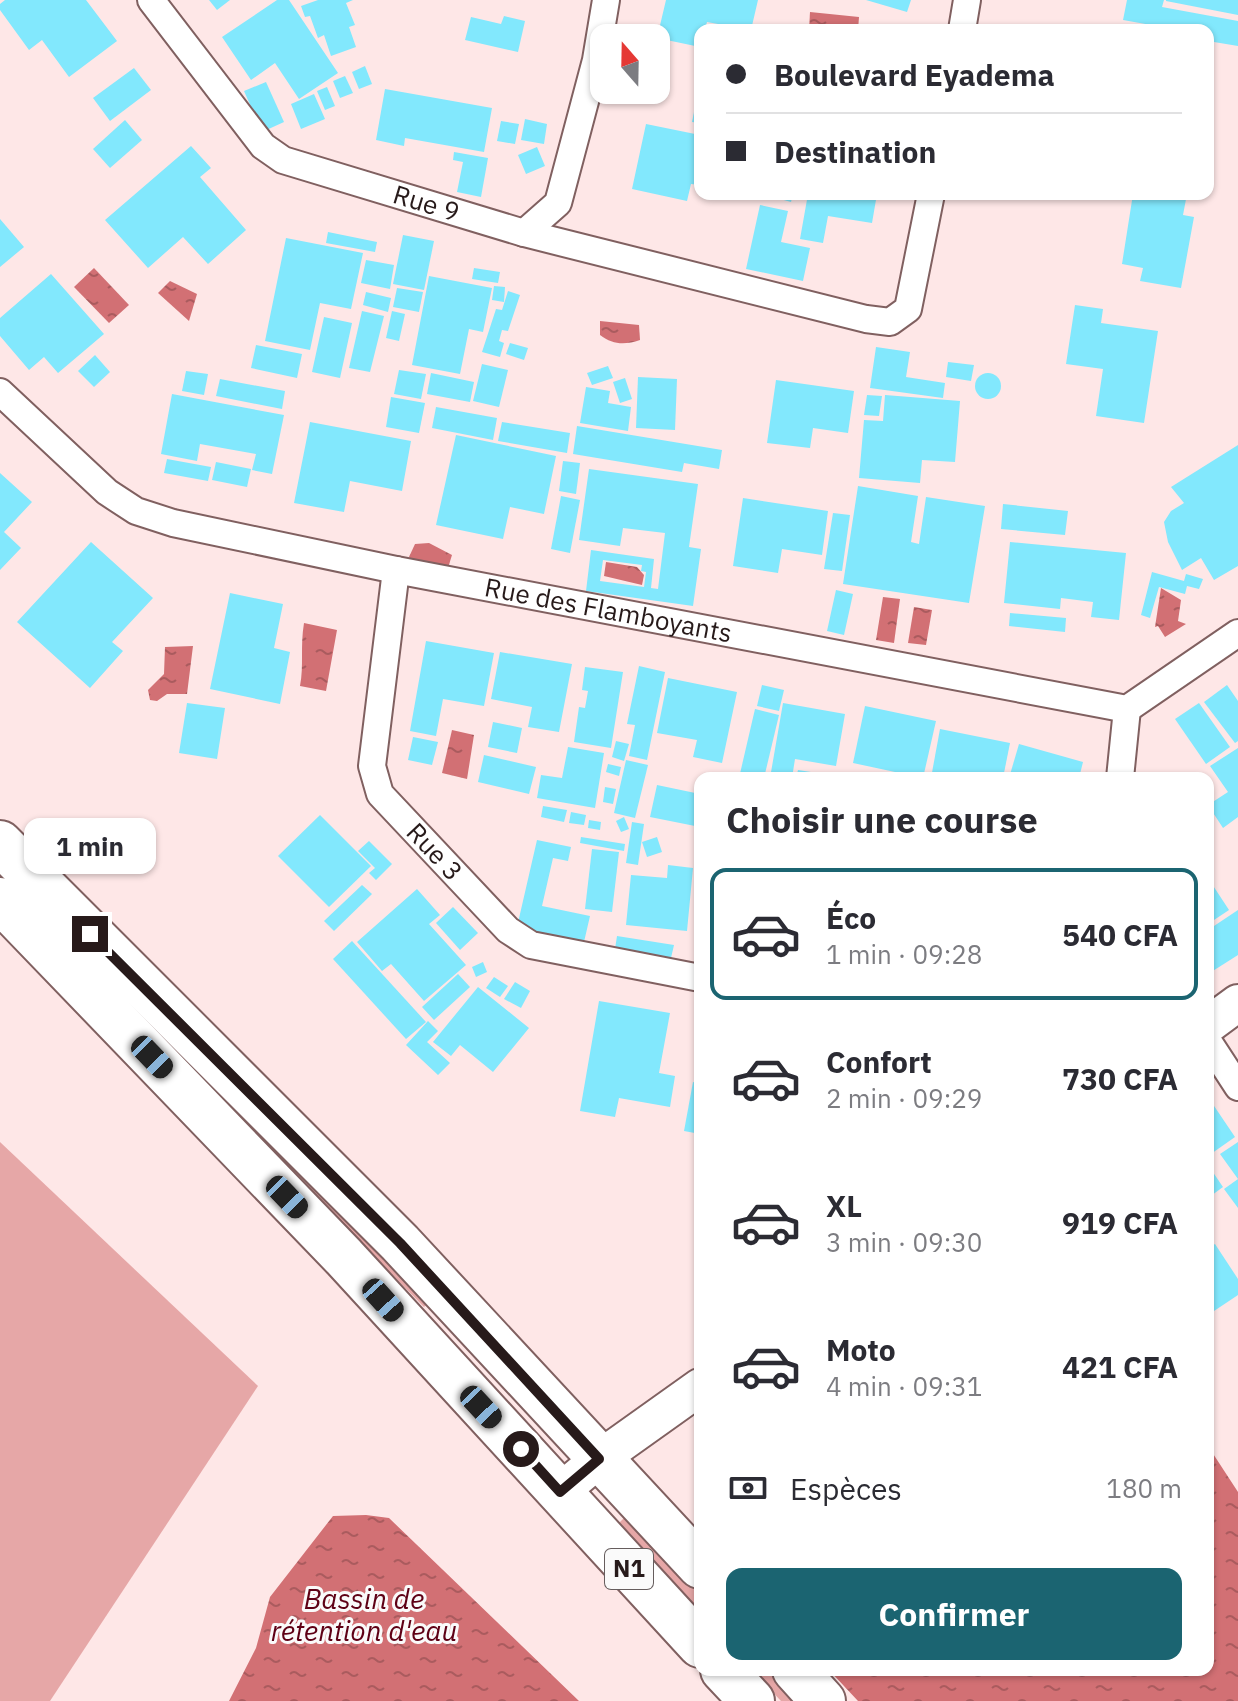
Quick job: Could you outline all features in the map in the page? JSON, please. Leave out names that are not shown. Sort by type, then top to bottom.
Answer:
[{"type":"highway","name":"N1","points":[[0,843],[400,1243],[694,1560]]},
{"type":"highway","name":"N1","points":[[0,900],[344,1257],[694,1638]]},
{"type":"highway","points":[[729,1676],[752,1701]]},
{"type":"highway","points":[[800,1676],[823,1701]]},
{"type":"main road","points":[[1214,1021],[1238,1003]]},
{"type":"main road","points":[[560,1492],[599,1459],[694,1391]]},
{"type":"street","name":"Rue 9","points":[[151,0],[263,146],[283,160],[524,233],[890,322],[908,309],[930,200]]},
{"type":"street","points":[[524,233],[558,203],[596,60],[606,0]]},
{"type":"street","points":[[963,24],[967,0]]},
{"type":"street","name":"Rue des Flamboyants","points":[[0,392],[107,492],[136,511],[173,523],[396,570],[1127,709]]},
{"type":"street","name":"Rue 3","points":[[396,570],[372,766],[380,794],[508,930],[531,945],[694,977]]},
{"type":"street","points":[[1121,772],[1127,709],[1238,633]]},
{"type":"street","points":[[1214,1050],[1238,1087]]},
{"type":"shaded area","points":[[0,861],[178,1037],[427,1304],[424,1307],[0,876]]},
{"type":"shaded area","points":[[0,1142],[258,1386],[50,1701],[0,1701]]},
{"type":"shaded area","points":[[626,1516],[694,1585],[694,1607],[618,1524]]},
{"type":"shaded area","points":[[758,1676],[780,1676],[803,1701],[781,1701]]},
{"type":"water","points":[[810,12],[859,17],[858,24],[809,24]]},
{"type":"water","points":[[94,268],[129,305],[109,323],[74,287]]},
{"type":"water","points":[[170,281],[197,294],[189,321],[158,293]]},
{"type":"water","points":[[600,321],[639,325],[640,340],[624,343],[610,341],[600,335]]},
{"type":"water","points":[[429,543],[452,555],[448,568],[415,567],[409,557],[415,544]]},
{"type":"water","points":[[606,562],[637,567],[644,575],[642,585],[604,576]]},
{"type":"water","points":[[1161,588],[1181,600],[1178,621],[1186,624],[1165,637],[1158,626],[1155,627]]},
{"type":"water","points":[[883,597],[900,599],[894,643],[876,640]]},
{"type":"water","points":[[914,607],[932,610],[926,645],[908,643]]},
{"type":"water","points":[[304,623],[337,630],[326,691],[300,686]]},
{"type":"water","points":[[193,646],[187,694],[167,694],[157,701],[150,700],[148,690],[164,674],[165,647]]},
{"type":"water","points":[[452,730],[474,735],[467,779],[442,773]]},
{"type":"water","points":[[1214,1455],[1238,1492],[1238,1701],[858,1701],[835,1676],[1214,1676]]},
{"type":"water","name":"Bassin de rétention d'eau","points":[[333,1516],[389,1518],[579,1701],[229,1701],[256,1648],[270,1597]]},
{"type":"building","points":[[5,0],[86,0],[117,41],[69,77],[42,40],[29,50],[0,10],[0,4]]},
{"type":"building","points":[[209,0],[230,0],[217,10]]},
{"type":"building","points":[[277,0],[289,0],[338,73],[299,99],[275,63],[251,80],[222,37]]},
{"type":"building","points":[[318,0],[353,0],[346,3],[355,25],[349,27],[356,47],[331,56],[324,35],[318,38],[310,16],[305,17],[301,6]]},
{"type":"building","points":[[666,0],[758,0],[752,24],[694,24],[694,46],[670,41],[670,24],[660,24]]},
{"type":"building","points":[[866,0],[911,0],[907,12]]},
{"type":"building","points":[[1127,0],[1164,0],[1162,7],[1238,21],[1238,46],[1214,42],[1214,24],[1145,24],[1123,20]]},
{"type":"building","points":[[1238,0],[1238,15],[1166,1]]},
{"type":"building","points":[[504,16],[525,21],[518,52],[465,40],[471,17],[501,24]]},
{"type":"building","points":[[365,66],[372,84],[359,89],[352,72]]},
{"type":"building","points":[[134,68],[151,90],[110,121],[93,98]]},
{"type":"building","points":[[345,76],[353,93],[340,98],[333,81]]},
{"type":"building","points":[[266,82],[284,122],[262,132],[244,91]]},
{"type":"building","points":[[327,87],[335,106],[325,110],[317,91]]},
{"type":"building","points":[[385,89],[492,108],[484,152],[405,138],[404,146],[376,140]]},
{"type":"building","points":[[314,94],[325,119],[301,129],[291,104]]},
{"type":"building","points":[[525,119],[547,124],[544,144],[521,140]]},
{"type":"building","points":[[125,120],[142,140],[110,168],[93,149]]},
{"type":"building","points":[[501,121],[519,124],[515,144],[497,141]]},
{"type":"building","points":[[646,124],[694,134],[694,184],[691,184],[687,201],[632,189]]},
{"type":"building","points":[[191,146],[211,168],[200,177],[246,230],[208,264],[183,237],[148,268],[105,220]]},
{"type":"building","points":[[537,147],[545,166],[526,174],[518,155]]},
{"type":"building","points":[[454,152],[488,158],[481,197],[457,192],[463,162],[453,160]]},
{"type":"building","points":[[807,200],[876,200],[872,223],[828,216],[823,243],[800,239]]},
{"type":"building","points":[[1132,200],[1186,200],[1183,215],[1194,217],[1181,288],[1140,281],[1143,268],[1122,264]]},
{"type":"building","points":[[760,205],[788,211],[781,242],[810,248],[803,281],[746,269]]},
{"type":"building","points":[[0,219],[24,247],[0,267]]},
{"type":"building","points":[[328,232],[377,242],[375,252],[326,243]]},
{"type":"building","points":[[403,235],[434,241],[424,290],[393,284]]},
{"type":"building","points":[[286,238],[363,253],[351,309],[320,303],[310,350],[265,341]]},
{"type":"building","points":[[366,260],[394,265],[390,289],[361,283]]},
{"type":"building","points":[[474,268],[500,272],[498,283],[472,279]]},
{"type":"building","points":[[51,274],[104,334],[58,373],[44,357],[29,370],[0,336],[0,318]]},
{"type":"building","points":[[429,276],[492,288],[483,332],[469,329],[460,374],[412,365]]},
{"type":"building","points":[[494,286],[505,287],[504,302],[492,300]]},
{"type":"building","points":[[397,288],[423,292],[419,312],[393,307]]},
{"type":"building","points":[[508,291],[520,295],[508,331],[502,330],[499,341],[504,343],[500,357],[482,352],[496,309],[502,310]]},
{"type":"building","points":[[366,292],[391,298],[388,312],[363,305]]},
{"type":"building","points":[[1075,305],[1103,309],[1101,323],[1158,331],[1144,423],[1096,416],[1103,369],[1066,364]]},
{"type":"building","points":[[362,311],[384,316],[370,372],[349,368]]},
{"type":"building","points":[[392,311],[405,314],[399,341],[386,338]]},
{"type":"building","points":[[324,317],[352,323],[340,378],[312,372]]},
{"type":"building","points":[[510,343],[528,348],[524,360],[506,354]]},
{"type":"building","points":[[256,345],[302,354],[297,378],[251,368]]},
{"type":"building","points":[[876,347],[910,352],[906,377],[945,383],[943,398],[870,388]]},
{"type":"building","points":[[95,355],[110,372],[94,387],[78,371]]},
{"type":"building","points":[[948,362],[974,365],[971,381],[946,377]]},
{"type":"building","points":[[482,364],[508,370],[499,407],[473,401]]},
{"type":"building","points":[[608,366],[613,378],[592,385],[587,373]]},
{"type":"building","points":[[399,370],[426,374],[421,399],[394,394]]},
{"type":"building","points":[[186,371],[208,374],[204,395],[182,391]]},
{"type":"building","points":[[431,373],[474,382],[470,402],[427,394]]},
{"type":"building","points":[[988,373],[997,377],[1001,386],[997,395],[988,399],[979,395],[975,386],[979,377]]},
{"type":"building","points":[[638,377],[677,379],[675,430],[636,428]]},
{"type":"building","points":[[625,378],[632,399],[620,403],[613,382]]},
{"type":"building","points":[[220,379],[285,391],[282,409],[216,396]]},
{"type":"building","points":[[776,380],[854,391],[848,433],[813,428],[810,448],[767,443]]},
{"type":"building","points":[[586,387],[610,391],[608,403],[631,407],[628,431],[580,423]]},
{"type":"building","points":[[172,394],[284,415],[272,474],[252,470],[256,454],[200,444],[197,461],[161,454]]},
{"type":"building","points":[[867,395],[882,396],[879,416],[864,415]]},
{"type":"building","points":[[885,395],[960,401],[955,462],[922,460],[920,483],[859,478],[864,420],[883,421]]},
{"type":"building","points":[[391,397],[425,403],[419,433],[386,427]]},
{"type":"building","points":[[436,407],[497,418],[493,440],[432,428]]},
{"type":"building","points":[[310,422],[411,441],[402,491],[350,481],[344,512],[294,503]]},
{"type":"building","points":[[502,422],[570,433],[567,453],[498,441]]},
{"type":"building","points":[[577,426],[722,450],[719,469],[684,463],[682,472],[573,454]]},
{"type":"building","points":[[456,435],[556,456],[544,514],[510,507],[503,539],[436,525]]},
{"type":"building","points":[[1238,445],[1238,566],[1214,580],[1201,558],[1182,570],[1168,542],[1164,522],[1171,511],[1184,503],[1171,487]]},
{"type":"building","points":[[167,459],[211,467],[208,481],[164,473]]},
{"type":"building","points":[[563,461],[580,463],[576,494],[559,491]]},
{"type":"building","points":[[216,462],[251,469],[247,487],[212,480]]},
{"type":"building","points":[[589,469],[698,484],[689,547],[701,549],[693,606],[586,591],[591,550],[654,559],[651,588],[658,589],[665,533],[623,528],[620,546],[579,540]],"holes":[[[603,560],[642,565],[641,571],[646,572],[644,587],[600,581]]]},
{"type":"building","points":[[0,473],[32,502],[4,532],[21,548],[0,570]]},
{"type":"building","points":[[858,486],[918,496],[911,542],[919,544],[926,497],[985,506],[969,603],[843,584]]},
{"type":"building","points":[[561,496],[580,500],[570,553],[551,549]]},
{"type":"building","points":[[743,498],[828,511],[822,555],[782,549],[778,573],[733,566]]},
{"type":"building","points":[[1003,504],[1068,511],[1065,535],[1001,529]]},
{"type":"building","points":[[833,513],[850,515],[842,571],[824,569]]},
{"type":"building","points":[[91,542],[153,598],[112,642],[123,651],[90,688],[17,622]]},
{"type":"building","points":[[1010,542],[1126,553],[1119,620],[1091,617],[1093,602],[1061,598],[1060,609],[1004,603]]},
{"type":"building","points":[[1152,572],[1184,581],[1186,574],[1203,579],[1199,589],[1187,586],[1185,594],[1159,587],[1150,618],[1141,615]]},
{"type":"building","points":[[836,590],[853,594],[844,635],[827,631]]},
{"type":"building","points":[[230,593],[283,604],[274,648],[290,652],[280,704],[210,689]]},
{"type":"building","points":[[1010,613],[1066,618],[1065,632],[1009,626]]},
{"type":"building","points":[[426,641],[494,653],[484,706],[443,699],[436,736],[410,731]]},
{"type":"building","points":[[500,652],[572,664],[559,732],[528,727],[532,707],[491,699]]},
{"type":"building","points":[[639,666],[665,672],[647,760],[629,756],[635,725],[627,724]]},
{"type":"building","points":[[585,667],[623,672],[611,748],[574,742],[579,707],[585,708],[588,691],[582,690]]},
{"type":"building","points":[[668,678],[737,692],[722,763],[693,757],[697,740],[657,733]]},
{"type":"building","points":[[762,685],[784,690],[779,711],[757,706]]},
{"type":"building","points":[[1227,685],[1238,701],[1238,741],[1235,743],[1204,702]]},
{"type":"building","points":[[187,703],[225,708],[217,759],[179,753]]},
{"type":"building","points":[[783,703],[845,714],[836,766],[795,759],[793,772],[771,772]]},
{"type":"building","points":[[1199,703],[1230,747],[1206,764],[1175,719]]},
{"type":"building","points":[[865,706],[936,721],[924,772],[895,772],[853,763]]},
{"type":"building","points":[[755,709],[779,715],[765,772],[740,772]]},
{"type":"building","points":[[493,722],[522,728],[517,753],[488,747]]},
{"type":"building","points":[[940,729],[1010,743],[1004,772],[932,772]]},
{"type":"building","points":[[413,737],[438,742],[432,765],[408,760]]},
{"type":"building","points":[[616,741],[629,744],[624,761],[612,757]]},
{"type":"building","points":[[1019,744],[1083,762],[1080,772],[1011,772]]},
{"type":"building","points":[[568,747],[604,753],[595,808],[537,798],[541,775],[562,778]]},
{"type":"building","points":[[1238,748],[1238,817],[1223,828],[1214,814],[1214,801],[1228,792],[1210,766]]},
{"type":"building","points":[[484,755],[536,767],[529,794],[478,782]]},
{"type":"building","points":[[626,760],[648,765],[635,818],[614,813]]},
{"type":"building","points":[[608,764],[621,767],[619,776],[606,772]]},
{"type":"building","points":[[657,785],[694,793],[694,826],[650,817]]},
{"type":"building","points":[[605,787],[616,789],[613,804],[603,802]]},
{"type":"building","points":[[543,806],[567,810],[564,822],[541,817]]},
{"type":"building","points":[[571,812],[586,815],[584,825],[569,823]]},
{"type":"building","points":[[320,815],[371,866],[329,907],[278,856]]},
{"type":"building","points":[[624,817],[629,829],[621,832],[616,821]]},
{"type":"building","points":[[589,820],[601,822],[600,830],[588,828]]},
{"type":"building","points":[[632,822],[644,824],[638,865],[626,863]]},
{"type":"building","points":[[581,837],[625,844],[624,851],[580,843]]},
{"type":"building","points":[[657,837],[662,852],[647,857],[642,842]]},
{"type":"building","points":[[537,840],[571,847],[568,861],[553,858],[542,906],[590,916],[584,942],[517,927]]},
{"type":"building","points":[[369,841],[392,864],[376,880],[369,873],[375,868],[358,851]]},
{"type":"building","points":[[592,849],[619,852],[612,912],[585,909]]},
{"type":"building","points":[[668,865],[693,868],[687,931],[626,925],[631,875],[667,878]]},
{"type":"building","points":[[362,885],[372,894],[334,931],[324,921]]},
{"type":"building","points":[[1214,887],[1229,910],[1214,920]]},
{"type":"building","points":[[417,889],[440,915],[429,924],[466,965],[424,1001],[391,964],[382,971],[357,942]]},
{"type":"building","points":[[453,907],[478,933],[460,950],[436,923]]},
{"type":"building","points":[[1238,910],[1238,955],[1214,970],[1214,926]]},
{"type":"building","points":[[617,936],[674,945],[671,958],[615,949]]},
{"type":"building","points":[[352,941],[426,1022],[406,1039],[333,959]]},
{"type":"building","points":[[483,962],[487,972],[476,977],[472,967]]},
{"type":"building","points":[[458,974],[470,987],[434,1020],[422,1007]]},
{"type":"building","points":[[494,977],[508,986],[500,997],[486,988]]},
{"type":"building","points":[[515,982],[530,991],[521,1008],[504,999]]},
{"type":"building","points":[[478,987],[529,1028],[493,1072],[460,1045],[451,1056],[433,1042]]},
{"type":"building","points":[[599,1001],[670,1013],[659,1073],[675,1076],[670,1107],[619,1098],[615,1117],[580,1111]]},
{"type":"building","points":[[428,1021],[438,1031],[427,1042],[450,1063],[438,1075],[406,1045]]},
{"type":"building","points":[[693,1082],[694,1133],[684,1131]]},
{"type":"building","points":[[1214,1106],[1235,1137],[1214,1152]]},
{"type":"building","points":[[1238,1142],[1238,1179],[1220,1154]]},
{"type":"building","points":[[1214,1174],[1223,1187],[1214,1194]]},
{"type":"building","points":[[1238,1179],[1238,1208],[1224,1189]]},
{"type":"building","points":[[1214,1245],[1238,1279],[1238,1295],[1214,1311]]},
{"type":"route","points":[[90,934],[400,1243],[599,1459],[560,1492],[521,1449]]}]
